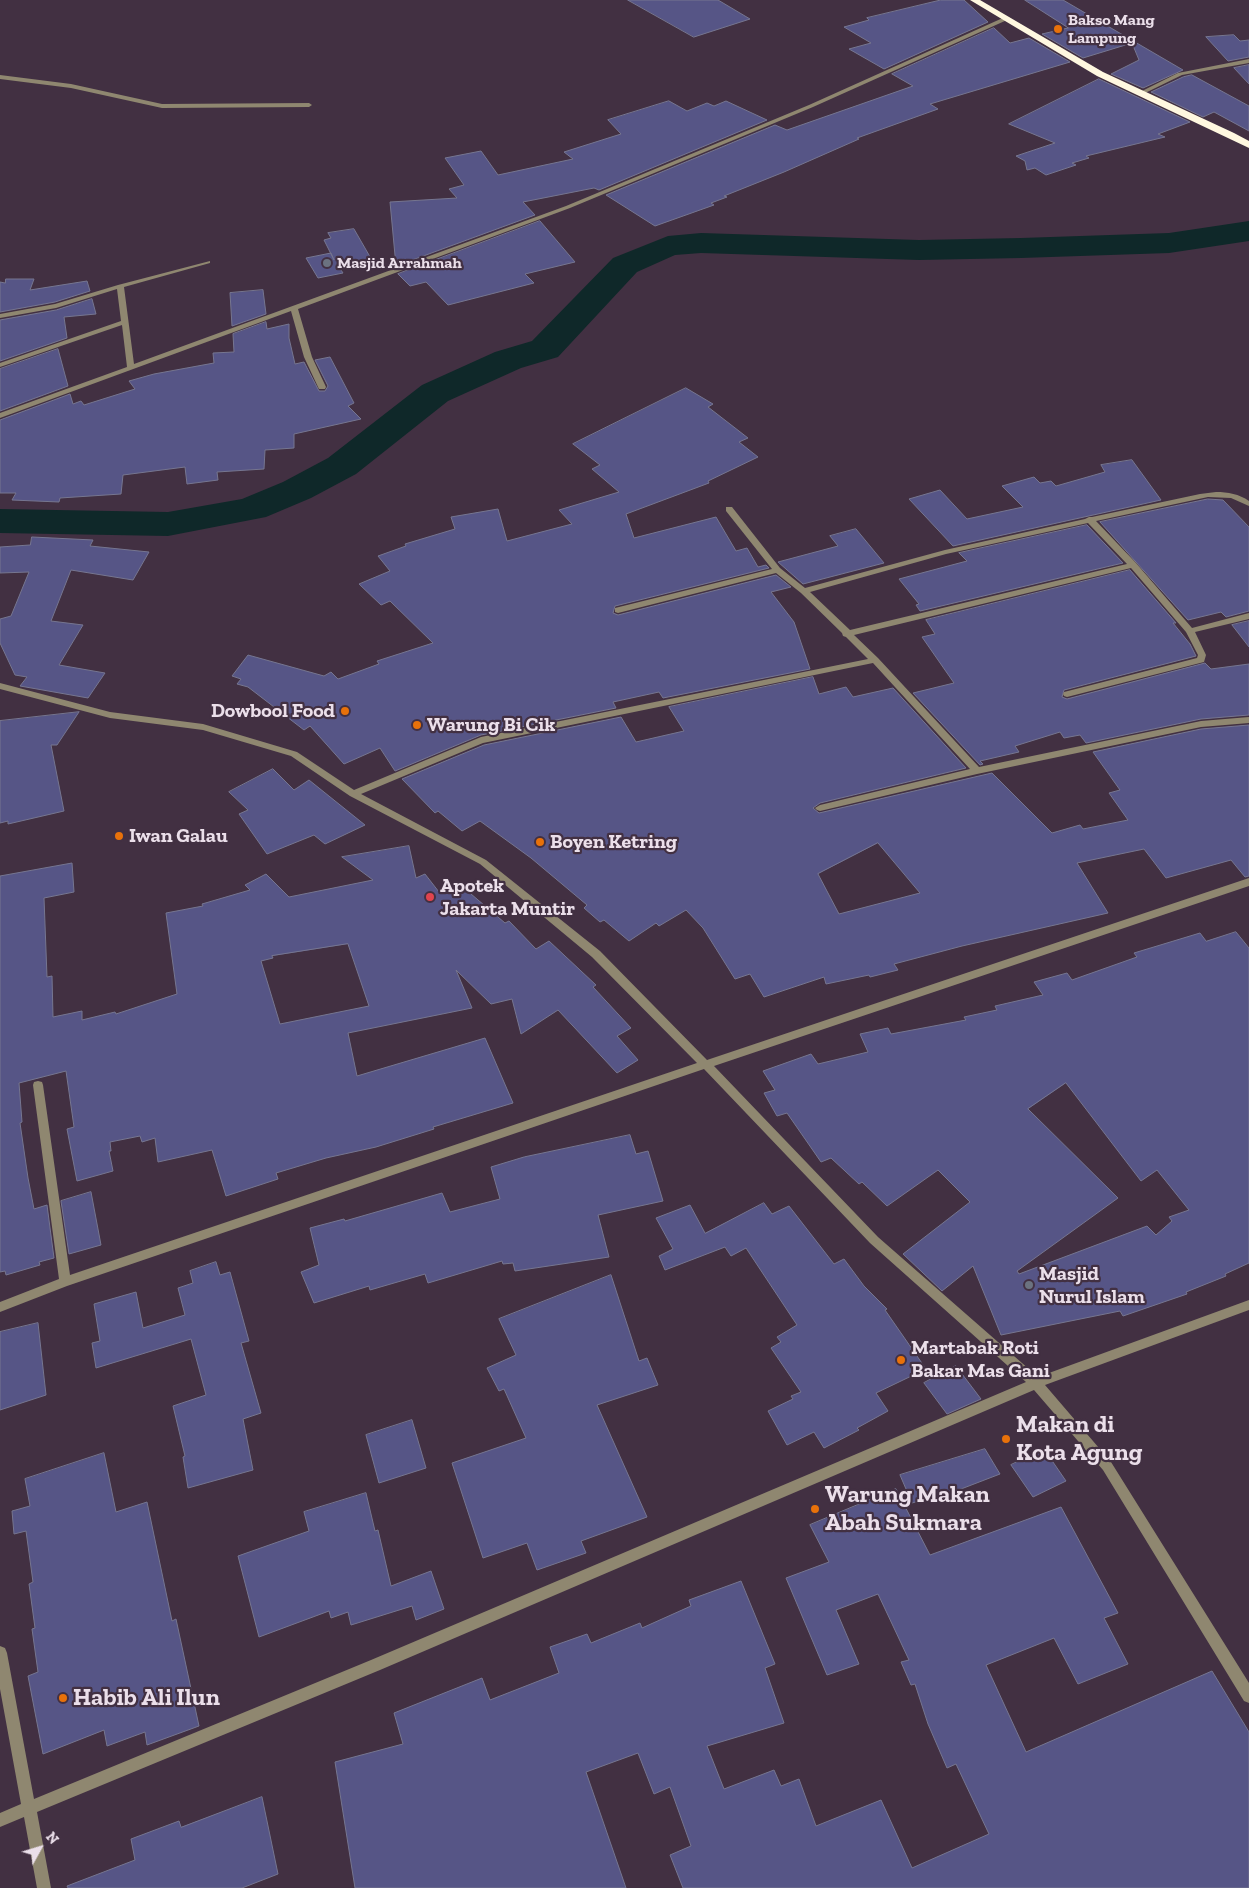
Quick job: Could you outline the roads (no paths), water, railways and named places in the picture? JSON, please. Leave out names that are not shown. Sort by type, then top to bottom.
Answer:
[{"type":"highway","points":[[974,0],[1084,66],[1139,94],[1190,114],[1249,145]]},
{"type":"street","points":[[0,416],[131,366],[568,208],[810,106],[1005,19]]},
{"type":"street","points":[[1139,94],[1180,74],[1249,61]]},
{"type":"street","points":[[0,77],[71,86],[162,106],[309,105]]},
{"type":"street","points":[[0,316],[56,306],[208,262]]},
{"type":"street","points":[[120,286],[131,366]]},
{"type":"street","points":[[294,308],[308,357],[322,387]]},
{"type":"street","points":[[0,365],[124,322]]},
{"type":"street","points":[[804,591],[945,552],[1090,519],[1219,493],[1230,494],[1249,504]]},
{"type":"street","points":[[729,509],[777,570],[804,591],[846,634],[875,660],[977,771]]},
{"type":"street","points":[[1068,694],[1201,660],[1202,655],[1190,631],[1090,519]]},
{"type":"street","points":[[846,634],[1133,565]]},
{"type":"street","points":[[618,610],[777,570]]},
{"type":"street","points":[[1190,631],[1249,616]]},
{"type":"street","points":[[353,794],[480,740],[875,660]]},
{"type":"street","points":[[0,686],[110,715],[203,727],[294,754],[353,794],[483,862],[596,954],[874,1240],[1036,1383],[1107,1466],[1249,1696]]},
{"type":"street","points":[[820,808],[977,771],[1201,724],[1249,720]]},
{"type":"street","points":[[0,1307],[65,1282],[705,1064],[1249,882]]},
{"type":"street","points":[[38,1085],[65,1282]]},
{"type":"street","points":[[0,1820],[375,1666],[1036,1383],[1249,1305]]},
{"type":"street","points":[[0,1653],[44,1888]]},
{"type":"waterway","points":[[0,521],[168,524],[252,509],[297,490],[342,466],[435,393],[508,360],[545,349],[587,307],[601,288],[625,265],[668,246],[701,243],[919,250],[1021,248],[1169,243],[1249,231]]},
{"type":"place","name":"Bakso Mang Lampung","points":[[1058,29]]},
{"type":"place","name":"Masjid Arrahmah","points":[[327,263]]},
{"type":"place","name":"Dowbool Food","points":[[345,711]]},
{"type":"place","name":"Warung Bi Cik","points":[[417,725]]},
{"type":"place","name":"Iwan Galau","points":[[119,836]]},
{"type":"place","name":"Boyen Ketring","points":[[540,842]]},
{"type":"place","name":"Apotek Jakarta Muntir","points":[[430,897]]},
{"type":"place","name":"Masjid Nurul Islam","points":[[1029,1285]]},
{"type":"place","name":"Martabak Roti Bakar Mas Gani","points":[[901,1360]]},
{"type":"place","name":"Makan di Kota Agung","points":[[1006,1439]]},
{"type":"place","name":"Warung Makan Abah Sukmara","points":[[815,1509]]},
{"type":"place","name":"Habib Ali Ilun","points":[[63,1698]]}]
